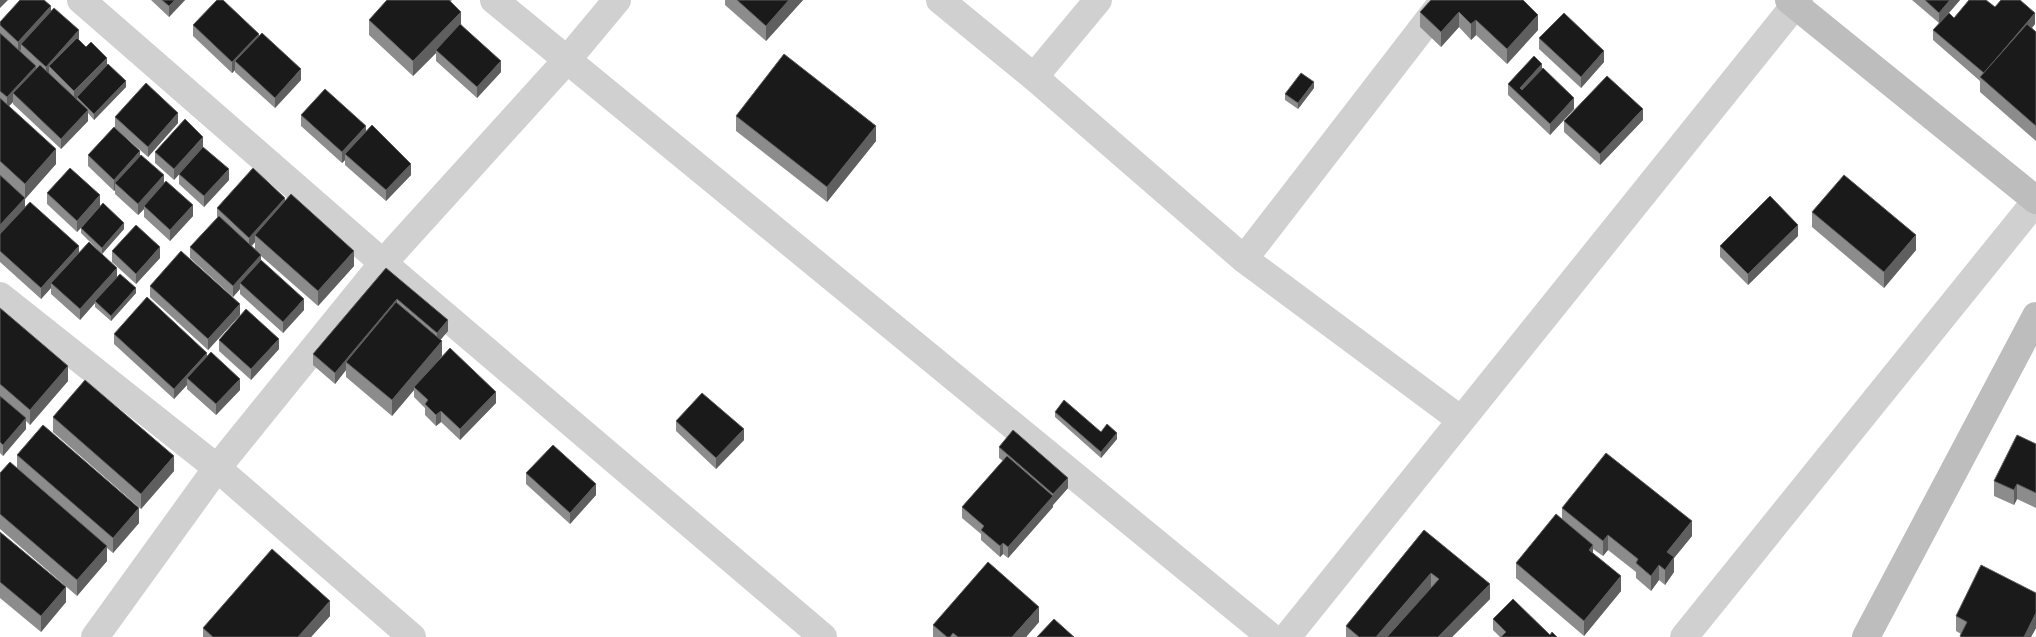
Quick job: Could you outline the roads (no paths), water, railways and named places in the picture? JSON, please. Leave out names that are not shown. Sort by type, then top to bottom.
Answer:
[{"type":"street","points":[[81,0],[383,263],[823,637]]},
{"type":"street","points":[[494,0],[1271,637]]},
{"type":"street","points":[[95,637],[216,468],[383,263],[567,60],[617,0]]},
{"type":"street","points":[[940,0],[1034,77],[1244,259],[1461,420]]},
{"type":"street","points":[[1034,77],[1098,0]]},
{"type":"street","points":[[1244,259],[1444,0]]},
{"type":"street","points":[[1287,637],[1795,2],[2036,200],[1684,637]]},
{"type":"street","points":[[0,296],[216,468],[412,637]]},
{"type":"street","points":[[1866,637],[2036,316]]}]
